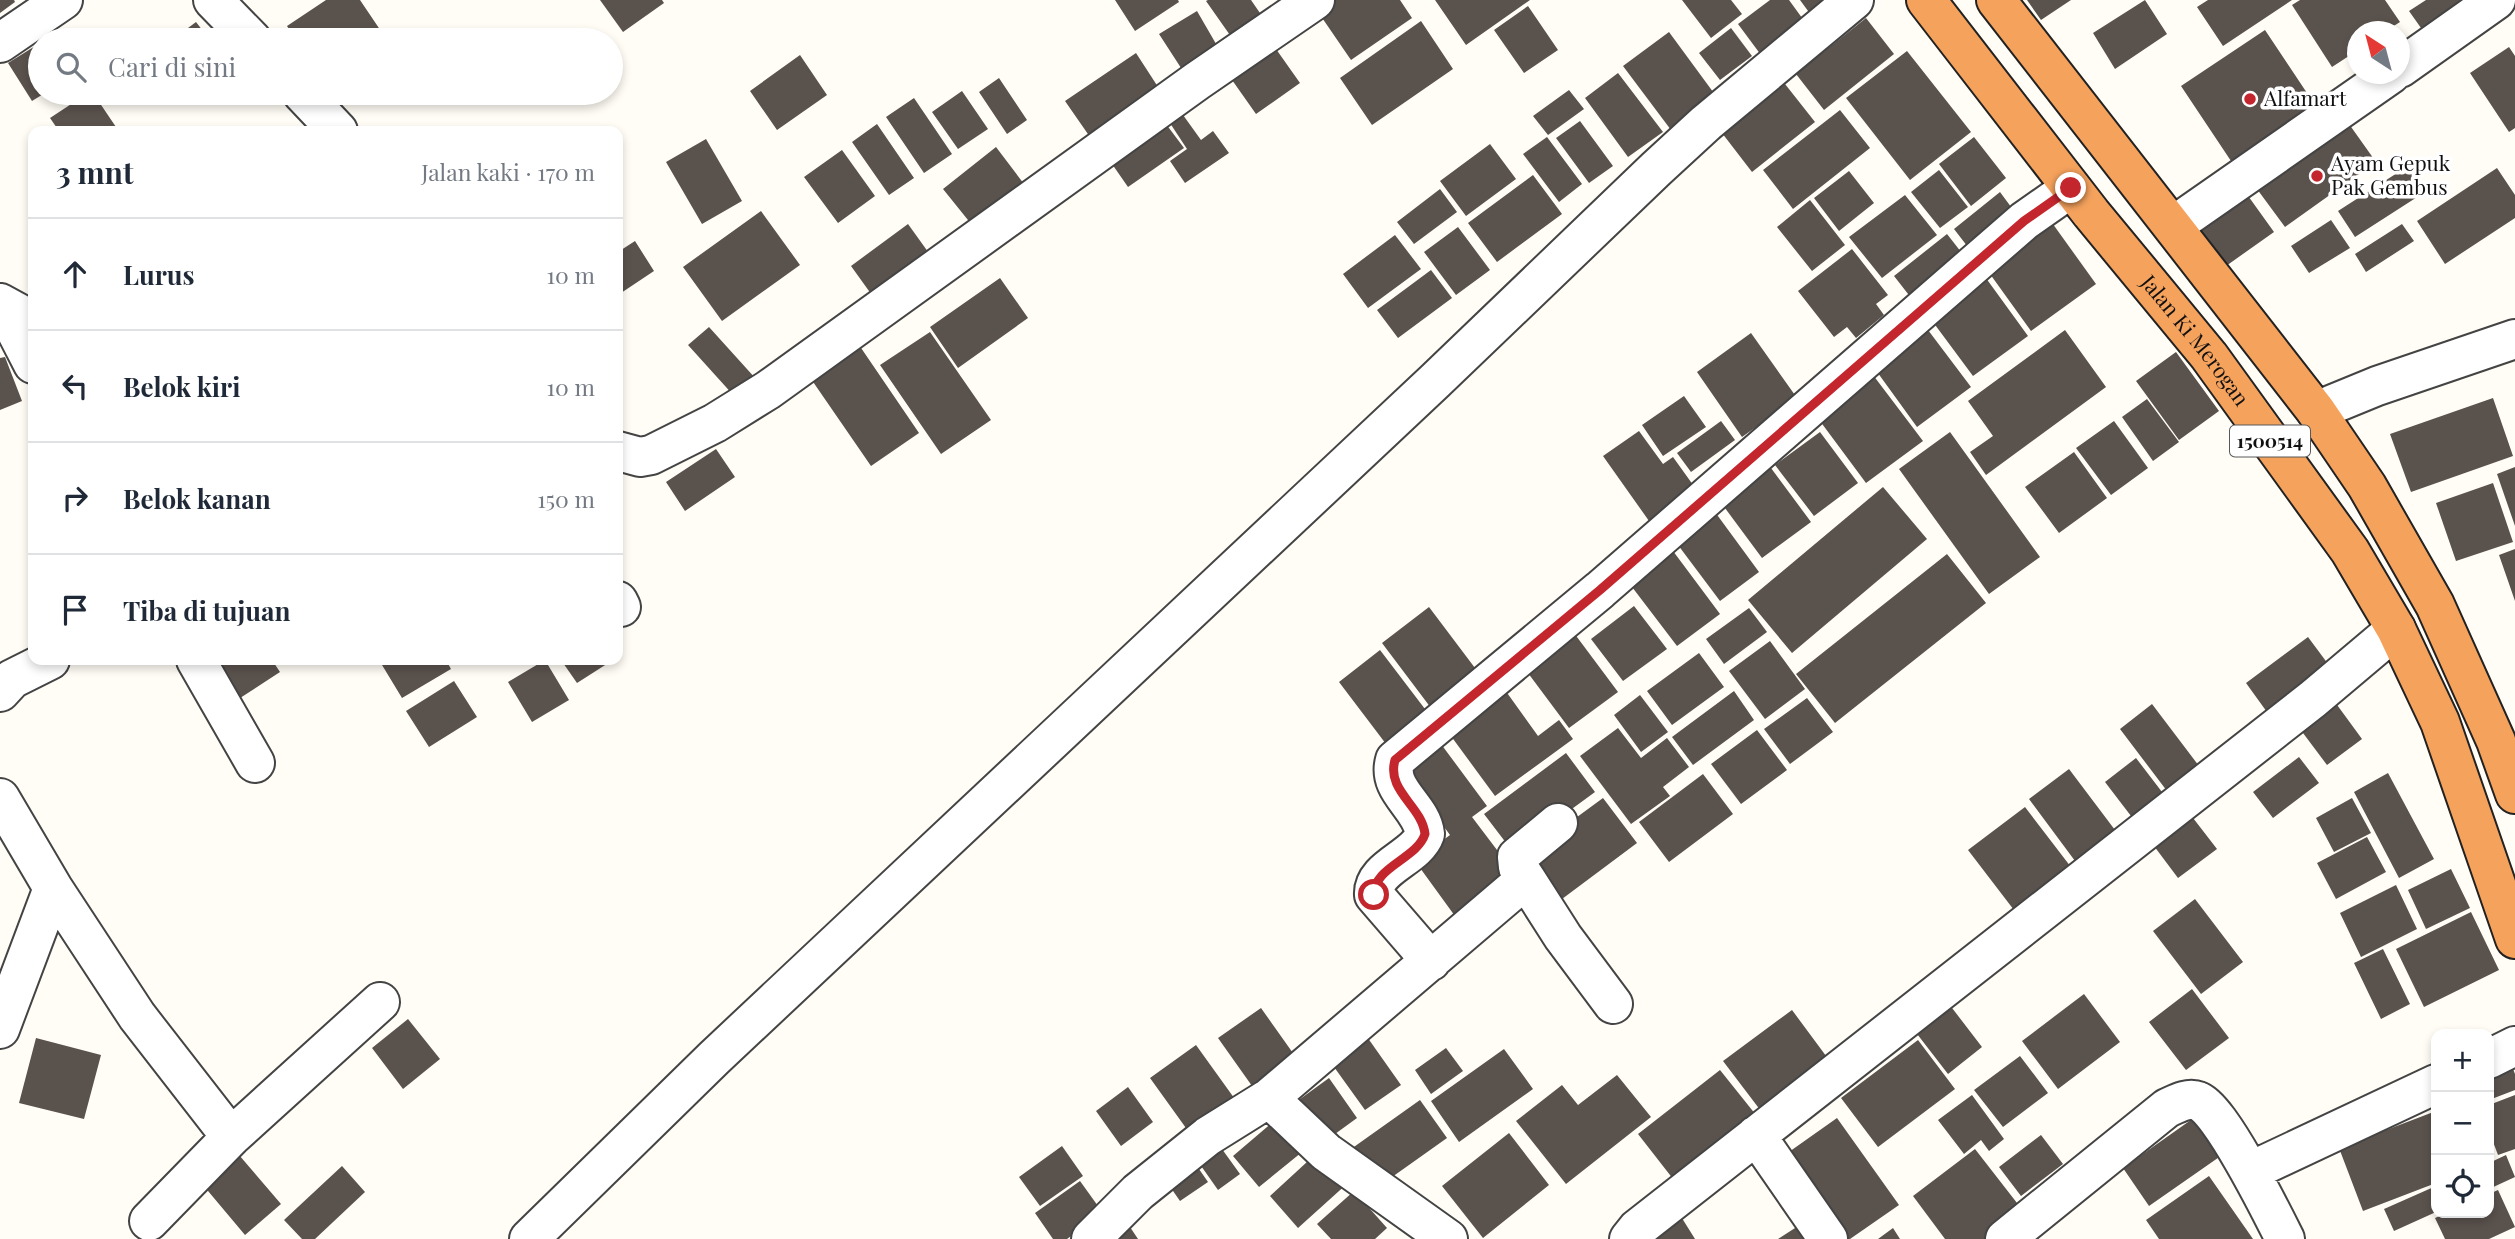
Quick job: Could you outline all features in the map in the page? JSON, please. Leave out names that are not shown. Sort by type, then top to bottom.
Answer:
[{"type":"highway","name":"Jalan Ki Merogan","points":[[1926,0],[2071,188],[2209,356],[2350,551],[2396,629],[2440,722],[2515,939]]},
{"type":"highway","name":"1500514","points":[[1996,0],[2316,411],[2367,486],[2435,605],[2505,737],[2515,794]]},
{"type":"street","points":[[0,43],[63,0]]},
{"type":"street","points":[[213,0],[240,28]]},
{"type":"street","points":[[623,452],[640,457],[651,455],[715,423],[768,390],[1186,89],[1315,0]]},
{"type":"street","points":[[529,1239],[714,1058],[1425,391],[1656,169],[1706,123],[1854,0]]},
{"type":"street","points":[[2410,60],[2496,0]]},
{"type":"street","points":[[2173,226],[2377,84]]},
{"type":"street","points":[[313,105],[332,126]]},
{"type":"street","points":[[1431,961],[1374,895],[1376,883],[1418,845],[1425,834],[1420,819],[1394,778],[1392,769],[1395,760],[1600,590],[2024,221],[2071,188]]},
{"type":"street","points":[[2316,411],[2377,386],[2515,339]]},
{"type":"street","points":[[1629,1239],[1637,1229],[1756,1135],[2313,699],[2396,629]]},
{"type":"street","points":[[0,692],[12,679],[40,665]]},
{"type":"street","points":[[199,665],[255,763]]},
{"type":"street","points":[[0,798],[52,888],[137,1016],[231,1137]]},
{"type":"street","points":[[1558,823],[1517,857],[1518,867],[1563,937],[1613,1004]]},
{"type":"street","points":[[1091,1239],[1138,1192],[1208,1136],[1269,1098],[1525,879]]},
{"type":"street","points":[[0,1029],[52,888]]},
{"type":"street","points":[[149,1221],[231,1137],[380,1002]]},
{"type":"street","points":[[2494,1056],[2515,1046]]},
{"type":"street","points":[[2251,1171],[2431,1086]]},
{"type":"street","points":[[1269,1098],[1326,1152],[1448,1239]]},
{"type":"street","points":[[2005,1239],[2167,1108],[2186,1100],[2202,1102],[2251,1171],[2285,1239]]},
{"type":"street","points":[[1756,1135],[1828,1239]]},
{"type":"building","points":[[0,0],[14,0],[15,2],[0,13]]},
{"type":"building","points":[[326,0],[360,0],[379,28],[288,28],[287,26]]},
{"type":"building","points":[[600,0],[662,0],[664,3],[623,32],[623,28],[620,28]]},
{"type":"building","points":[[1115,0],[1178,0],[1179,2],[1135,31]]},
{"type":"building","points":[[1251,0],[1262,16],[1232,38],[1206,1]]},
{"type":"building","points":[[1329,0],[1400,0],[1412,18],[1351,60],[1316,9]]},
{"type":"building","points":[[1435,0],[1530,0],[1466,45]]},
{"type":"building","points":[[1682,0],[1731,0],[1742,14],[1711,38]]},
{"type":"building","points":[[1770,0],[1789,0],[1805,22],[1761,55],[1738,24]]},
{"type":"building","points":[[1800,0],[1831,0],[1811,15]]},
{"type":"building","points":[[2027,0],[2071,0],[2041,20]]},
{"type":"building","points":[[2145,0],[2167,34],[2115,69],[2093,33]]},
{"type":"building","points":[[2208,0],[2292,0],[2223,46],[2197,7]]},
{"type":"building","points":[[2300,0],[2385,0],[2399,21],[2347,21],[2347,57],[2332,67],[2292,5]]},
{"type":"building","points":[[2426,0],[2464,0],[2421,28],[2409,11]]},
{"type":"building","points":[[1528,6],[1558,50],[1524,73],[1494,30]]},
{"type":"building","points":[[1197,11],[1219,49],[1183,71],[1159,34]]},
{"type":"building","points":[[1866,18],[1894,54],[1824,110],[1796,74]]},
{"type":"building","points":[[1421,21],[1453,69],[1372,125],[1340,78]]},
{"type":"building","points":[[196,22],[201,28],[188,28]]},
{"type":"building","points":[[1731,28],[1752,56],[1720,80],[1699,53]]},
{"type":"building","name":"Alfamart","points":[[2265,30],[2319,111],[2235,167],[2181,86]]},
{"type":"building","points":[[1669,32],[1716,96],[1671,130],[1623,66]]},
{"type":"building","points":[[1269,39],[1300,83],[1256,114],[1225,70]]},
{"type":"building","points":[[2509,47],[2515,56],[2515,128],[2509,132],[2470,73]]},
{"type":"building","points":[[28,50],[28,95],[8,63]]},
{"type":"building","points":[[1907,51],[1971,132],[1910,180],[1846,98]]},
{"type":"building","points":[[1136,53],[1160,90],[1090,137],[1065,101]]},
{"type":"building","points":[[800,55],[827,95],[777,130],[750,91]]},
{"type":"building","points":[[1618,73],[1663,132],[1628,157],[1585,98]]},
{"type":"building","points":[[999,78],[1027,120],[1007,134],[979,92]]},
{"type":"building","points":[[1785,84],[1815,122],[1752,172],[1722,133]]},
{"type":"building","points":[[1569,90],[1584,109],[1548,135],[1533,116]]},
{"type":"building","points":[[962,91],[988,129],[958,149],[932,112]]},
{"type":"building","points":[[914,98],[952,154],[924,173],[886,117]]},
{"type":"building","points":[[70,105],[101,105],[115,126],[56,126],[50,118]]},
{"type":"building","points":[[1178,108],[1201,140],[1213,131],[1229,153],[1185,183],[1170,161],[1187,149],[1166,117]]},
{"type":"building","points":[[1840,110],[1870,148],[1793,209],[1763,170]]},
{"type":"building","points":[[1157,112],[1184,148],[1128,187],[1103,151]]},
{"type":"building","points":[[1580,121],[1613,166],[1589,183],[1556,138]]},
{"type":"building","points":[[877,124],[914,178],[889,195],[852,142]]},
{"type":"building","name":"Ayam Gepuk Pak Gembus","points":[[2349,124],[2376,162],[2285,227],[2257,189]]},
{"type":"building","points":[[1547,137],[1582,184],[1559,202],[1523,154]]},
{"type":"building","points":[[1974,137],[2006,178],[1971,206],[1939,164]]},
{"type":"building","points":[[706,139],[742,201],[702,224],[666,162]]},
{"type":"building","points":[[1490,144],[1516,179],[1466,216],[1440,181]]},
{"type":"building","points":[[996,147],[1024,184],[972,225],[943,189]]},
{"type":"building","points":[[842,150],[875,196],[838,223],[804,177]]},
{"type":"building","points":[[2408,166],[2425,192],[2355,237],[2338,211]]},
{"type":"building","points":[[2497,168],[2515,195],[2515,218],[2445,264],[2417,221]]},
{"type":"building","points":[[1939,170],[1968,207],[1940,228],[1911,192]]},
{"type":"building","points":[[1849,171],[1874,203],[1839,231],[1814,198]]},
{"type":"building","points":[[1533,175],[1562,214],[1497,262],[1468,223]]},
{"type":"building","points":[[1440,189],[1457,212],[1414,244],[1397,222]]},
{"type":"building","points":[[2000,192],[2017,215],[1971,251],[1954,229]]},
{"type":"building","points":[[2246,193],[2274,232],[2226,266],[2198,227]]},
{"type":"building","points":[[1905,195],[1937,235],[1882,278],[1849,237]]},
{"type":"building","points":[[1810,200],[1845,245],[1812,271],[1777,227]]},
{"type":"building","points":[[761,211],[800,265],[722,321],[683,267]]},
{"type":"building","points":[[2050,220],[2096,284],[2031,331],[1985,267]]},
{"type":"building","points":[[2331,220],[2350,248],[2309,273],[2291,246]]},
{"type":"building","points":[[908,224],[931,256],[874,298],[851,266]]},
{"type":"building","points":[[2402,224],[2414,241],[2366,272],[2355,254]]},
{"type":"building","points":[[1458,227],[1490,270],[1456,295],[1424,252]]},
{"type":"building","points":[[1947,234],[1965,257],[1912,299],[1894,276]]},
{"type":"building","points":[[1395,235],[1421,269],[1368,308],[1343,274]]},
{"type":"building","points":[[635,241],[654,271],[623,292],[623,249]]},
{"type":"building","points":[[1852,249],[1888,295],[1876,304],[1884,315],[1856,338],[1847,327],[1834,337],[1798,291]]},
{"type":"building","points":[[1431,270],[1452,298],[1398,338],[1377,310]]},
{"type":"building","points":[[1983,274],[2028,336],[1973,376],[1927,314]]},
{"type":"building","points":[[1000,278],[1028,318],[958,368],[930,327]]},
{"type":"building","points":[[709,327],[756,379],[735,397],[688,345]]},
{"type":"building","points":[[1928,330],[1971,387],[1917,427],[1875,369]]},
{"type":"building","points":[[2065,330],[2106,387],[1986,475],[1970,452],[1993,436],[1968,401]]},
{"type":"building","points":[[930,332],[991,420],[941,454],[880,365]]},
{"type":"building","points":[[1751,333],[1797,398],[1742,437],[1697,372]]},
{"type":"building","points":[[857,342],[919,433],[871,466],[809,376]]},
{"type":"building","points":[[2176,352],[2219,411],[2179,440],[2136,381]]},
{"type":"building","points":[[5,357],[22,401],[0,410],[0,358]]},
{"type":"building","points":[[1873,375],[1923,441],[1866,483],[1817,417]]},
{"type":"building","points":[[1684,396],[1706,427],[1663,456],[1642,425]]},
{"type":"building","points":[[2493,398],[2513,456],[2411,492],[2390,434]]},
{"type":"building","points":[[2147,399],[2179,442],[2153,461],[2122,417]]},
{"type":"building","points":[[1721,421],[1735,440],[1691,472],[1677,453]]},
{"type":"building","points":[[2114,421],[2148,468],[2111,495],[2076,448]]},
{"type":"building","points":[[1639,431],[1663,464],[1673,457],[1701,496],[1654,528],[1603,456]]},
{"type":"building","points":[[1820,432],[1858,483],[1814,516],[1775,465]]},
{"type":"building","points":[[1950,432],[2040,557],[1989,594],[1899,469]]},
{"type":"building","points":[[716,449],[735,477],[685,511],[666,482]]},
{"type":"building","points":[[2074,452],[2107,498],[2059,533],[2025,487]]},
{"type":"building","points":[[2515,467],[2515,526],[2497,474]]},
{"type":"building","points":[[1771,468],[1811,522],[1762,558],[1722,504]]},
{"type":"building","points":[[2493,483],[2513,542],[2456,561],[2436,503]]},
{"type":"building","points":[[1883,487],[1927,539],[1792,653],[1748,600]]},
{"type":"building","points":[[1715,512],[1759,572],[1720,601],[1675,541]]},
{"type":"building","points":[[2515,549],[2515,601],[2499,555]]},
{"type":"building","points":[[1673,551],[1720,614],[1677,646],[1629,583]]},
{"type":"building","points":[[1947,554],[1986,603],[1835,723],[1796,674]]},
{"type":"building","points":[[1634,606],[1667,649],[1623,681],[1591,639]]},
{"type":"building","points":[[1429,607],[1478,672],[1431,708],[1382,643]]},
{"type":"building","points":[[1749,608],[1767,632],[1724,664],[1706,639]]},
{"type":"building","points":[[1574,633],[1618,692],[1569,728],[1525,669]]},
{"type":"building","points":[[2308,637],[2334,672],[2272,719],[2246,683]]},
{"type":"building","points":[[1770,641],[1805,689],[1765,719],[1729,671]]},
{"type":"building","points":[[1380,650],[1428,713],[1386,744],[1339,682]]},
{"type":"building","points":[[1699,653],[1724,687],[1672,725],[1647,691]]},
{"type":"building","points":[[213,665],[275,665],[280,672],[237,700]]},
{"type":"building","points":[[382,665],[449,665],[451,669],[402,698]]},
{"type":"building","points":[[537,665],[548,665],[569,700],[532,722],[508,682]]},
{"type":"building","points":[[564,665],[605,665],[577,683]]},
{"type":"building","points":[[454,681],[477,717],[429,747],[406,711]]},
{"type":"building","points":[[1505,690],[1538,736],[1559,720],[1573,739],[1495,796],[1448,732]]},
{"type":"building","points":[[1734,691],[1754,720],[1693,765],[1672,737]]},
{"type":"building","points":[[1640,695],[1668,732],[1641,752],[1614,715]]},
{"type":"building","points":[[1807,698],[1833,732],[1790,764],[1764,729]]},
{"type":"building","points":[[2332,698],[2362,739],[2327,765],[2297,725]]},
{"type":"building","points":[[2152,704],[2199,766],[2167,791],[2120,729]]},
{"type":"building","points":[[1618,728],[1641,758],[1667,738],[1689,767],[1663,787],[1670,796],[1631,824],[1580,756]]},
{"type":"building","points":[[1757,730],[1787,770],[1741,804],[1711,764]]},
{"type":"building","points":[[1441,744],[1487,806],[1472,817],[1519,879],[1460,923],[1415,861],[1450,835],[1404,772]]},
{"type":"building","points":[[1566,753],[1595,792],[1513,852],[1484,814]]},
{"type":"building","points":[[2299,757],[2319,783],[2273,818],[2253,792]]},
{"type":"building","points":[[2136,758],[2162,792],[2131,816],[2105,782]]},
{"type":"building","points":[[2069,769],[2118,834],[2078,865],[2029,799]]},
{"type":"building","points":[[2388,773],[2434,859],[2399,878],[2354,792]]},
{"type":"building","points":[[1703,774],[1733,814],[1669,862],[1639,822]]},
{"type":"building","points":[[1603,798],[1637,843],[1562,899],[1528,853]]},
{"type":"building","points":[[2352,798],[2371,833],[2334,852],[2316,818]]},
{"type":"building","points":[[2183,805],[2217,849],[2178,878],[2145,834]]},
{"type":"building","points":[[2025,807],[2074,871],[2017,914],[1968,850]]},
{"type":"building","points":[[2367,837],[2386,872],[2336,899],[2317,863]]},
{"type":"building","points":[[2451,869],[2470,908],[2426,929],[2408,890]]},
{"type":"building","points":[[2396,885],[2417,929],[2361,957],[2340,913]]},
{"type":"building","points":[[2195,899],[2243,962],[2201,994],[2153,931]]},
{"type":"building","points":[[2471,912],[2499,970],[2424,1007],[2396,949]]},
{"type":"building","points":[[2383,949],[2410,1004],[2381,1019],[2354,963]]},
{"type":"building","points":[[2192,989],[2229,1038],[2186,1070],[2149,1022]]},
{"type":"building","points":[[2084,994],[2120,1042],[2058,1089],[2022,1041]]},
{"type":"building","points":[[1949,1004],[1982,1047],[1948,1074],[1914,1030]]},
{"type":"building","points":[[1261,1008],[1300,1063],[1257,1093],[1218,1038]]},
{"type":"building","points":[[1792,1010],[1832,1064],[1764,1115],[1723,1061]]},
{"type":"building","points":[[408,1019],[440,1059],[403,1089],[372,1048]]},
{"type":"building","points":[[1365,1034],[1401,1085],[1365,1110],[1329,1060]]},
{"type":"building","points":[[36,1038],[101,1055],[84,1119],[19,1103]]},
{"type":"building","points":[[1918,1040],[1955,1089],[1878,1147],[1841,1098]]},
{"type":"building","points":[[1196,1045],[1237,1102],[1191,1135],[1150,1078]]},
{"type":"building","points":[[1446,1048],[1463,1071],[1431,1094],[1415,1070]]},
{"type":"building","points":[[1504,1049],[1533,1089],[1459,1142],[1431,1101]]},
{"type":"building","points":[[2020,1056],[2048,1093],[2003,1127],[1974,1090]]},
{"type":"building","points":[[2508,1056],[2515,1074],[2515,1090],[2494,1098],[2494,1092],[2494,1061]]},
{"type":"building","points":[[1720,1070],[1760,1120],[1677,1184],[1638,1134]]},
{"type":"building","points":[[1617,1075],[1651,1117],[1566,1184],[1516,1121],[1562,1085],[1578,1105]]},
{"type":"building","points":[[1329,1078],[1357,1118],[1324,1142],[1296,1102]]},
{"type":"building","points":[[1128,1087],[1153,1122],[1121,1146],[1096,1111]]},
{"type":"building","points":[[1972,1095],[2004,1139],[1989,1151],[1981,1140],[1964,1154],[1938,1120]]},
{"type":"building","points":[[2515,1095],[2515,1149],[2498,1155],[2494,1144],[2494,1103]]},
{"type":"building","points":[[1420,1100],[1447,1138],[1378,1187],[1351,1149]]},
{"type":"building","points":[[2431,1113],[2431,1185],[2363,1211],[2339,1148]]},
{"type":"building","points":[[2198,1115],[2225,1153],[2149,1206],[2123,1168]]},
{"type":"building","points":[[1280,1116],[1307,1148],[1259,1187],[1233,1156]]},
{"type":"building","points":[[1837,1118],[1899,1205],[1850,1239],[1834,1239],[1779,1159]]},
{"type":"building","points":[[1509,1133],[1549,1185],[1483,1238],[1442,1186]]},
{"type":"building","points":[[2041,1135],[2063,1164],[2021,1196],[1999,1167]]},
{"type":"building","points":[[1214,1138],[1240,1174],[1218,1190],[1192,1153]]},
{"type":"building","points":[[1062,1146],[1083,1176],[1040,1206],[1019,1177]]},
{"type":"building","points":[[1975,1149],[2024,1212],[1988,1239],[1945,1239],[1913,1196]]},
{"type":"building","points":[[1320,1150],[1349,1182],[1298,1228],[1270,1196]]},
{"type":"building","points":[[239,1155],[281,1204],[245,1235],[203,1185]]},
{"type":"building","points":[[2506,1155],[2515,1177],[2494,1187],[2494,1161]]},
{"type":"building","points":[[1192,1159],[1208,1182],[1180,1201],[1164,1178]]},
{"type":"building","points":[[342,1166],[365,1192],[315,1239],[302,1239],[284,1220]]},
{"type":"building","points":[[2209,1176],[2253,1239],[2159,1239],[2146,1220]]},
{"type":"building","points":[[1080,1181],[1103,1213],[1067,1239],[1053,1239],[1035,1213]]},
{"type":"building","points":[[2431,1188],[2431,1214],[2394,1231],[2384,1209]]},
{"type":"building","points":[[2498,1190],[2515,1227],[2489,1239],[2445,1239],[2435,1218],[2494,1218],[2494,1192]]},
{"type":"building","points":[[1354,1191],[1387,1228],[1375,1239],[1331,1239],[1317,1224]]},
{"type":"building","points":[[1675,1207],[1695,1239],[1642,1239]]},
{"type":"building","points":[[1809,1219],[1822,1239],[1778,1239]]},
{"type":"building","points":[[1126,1221],[1138,1239],[1100,1239]]},
{"type":"building","points":[[1893,1228],[1900,1239],[1878,1239]]},
{"type":"place","name":"Alfamart","points":[[2250,99]]},
{"type":"place","name":"Ayam Gepuk Pak Gembus","points":[[2317,176]]},
{"type":"route","points":[[1374,895],[1376,883],[1418,845],[1425,834],[1420,819],[1398,788],[1392,769],[1395,760],[1600,590],[2024,221],[2071,188]]}]
